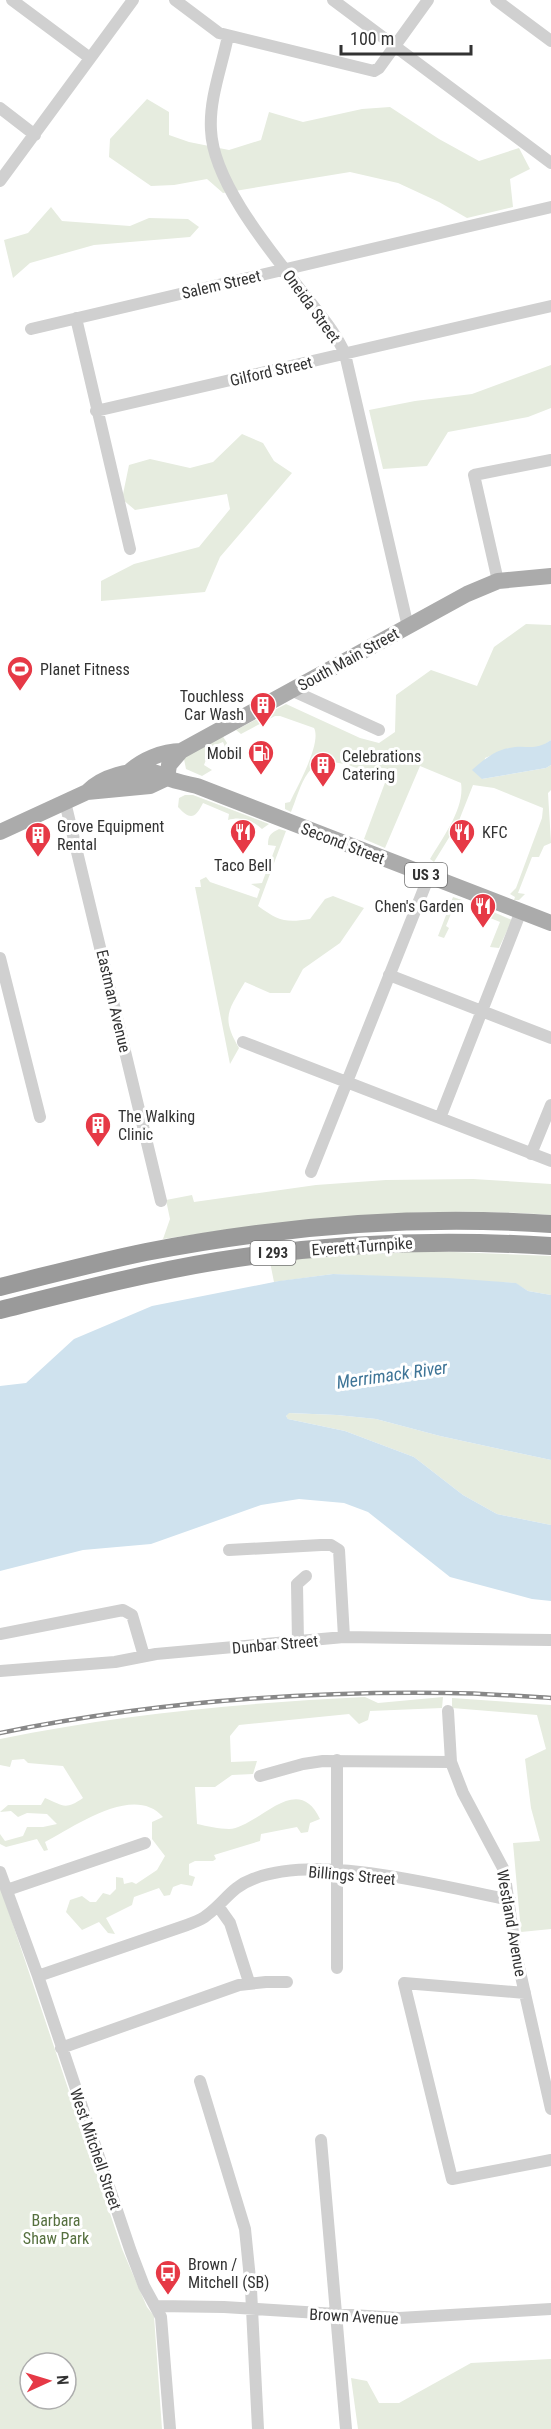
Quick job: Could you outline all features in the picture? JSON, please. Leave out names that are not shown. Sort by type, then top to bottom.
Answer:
[{"type":"highway","name":"Everett Turnpike","points":[[0,1287],[144,1252],[285,1231],[346,1225],[432,1221],[551,1224]]},
{"type":"highway","name":"Everett Turnpike","points":[[0,1310],[169,1270],[270,1254],[372,1244],[423,1242],[551,1246]]},
{"type":"main road","name":"South Main Street","points":[[128,774],[142,762],[181,750],[467,594],[498,581],[551,576]]},
{"type":"main road","points":[[167,778],[169,765],[181,750]]},
{"type":"main road","name":"US 3","points":[[87,792],[95,784],[107,778],[128,774],[150,772],[167,778]]},
{"type":"main road","name":"US 3","points":[[0,832],[87,792],[150,786],[167,778]]},
{"type":"main road","name":"Second Street","points":[[167,778],[197,786],[551,923]]},
{"type":"street","points":[[12,0],[90,58]]},
{"type":"street","points":[[0,182],[133,0]]},
{"type":"street","points":[[175,0],[219,33],[364,70],[379,68],[428,0]]},
{"type":"street","points":[[333,0],[551,163]]},
{"type":"street","points":[[496,0],[551,41]]},
{"type":"street","name":"Oneida Street","points":[[228,36],[212,110],[212,141],[219,164],[235,198],[284,269],[335,333],[345,354],[408,627]]},
{"type":"street","points":[[0,108],[35,135]]},
{"type":"street","name":"Salem Street","points":[[31,329],[551,207]]},
{"type":"street","name":"Gilford Street","points":[[96,411],[551,306]]},
{"type":"street","points":[[76,318],[130,549]]},
{"type":"street","points":[[498,581],[474,475],[551,460]]},
{"type":"street","points":[[291,690],[379,730]]},
{"type":"street","name":"Eastman Avenue","points":[[65,802],[161,1201]]},
{"type":"street","points":[[311,1172],[429,876]]},
{"type":"street","points":[[440,1118],[521,911]]},
{"type":"street","points":[[0,958],[40,1118]]},
{"type":"street","points":[[389,975],[551,1038]]},
{"type":"street","points":[[243,1042],[551,1161]]},
{"type":"street","points":[[531,1154],[551,1105]]},
{"type":"street","points":[[229,1550],[321,1545],[331,1545],[339,1550],[344,1637]]},
{"type":"street","points":[[298,1643],[295,1594],[297,1584],[306,1576]]},
{"type":"street","points":[[0,1634],[123,1610],[132,1615],[144,1656]]},
{"type":"street","name":"Dunbar Street","points":[[0,1671],[115,1662],[144,1656],[344,1637],[551,1640]]},
{"type":"street","name":"Westland Avenue","points":[[448,1711],[451,1762],[464,1793],[504,1870],[516,1954],[551,2109]]},
{"type":"street","points":[[337,1760],[337,1968]]},
{"type":"street","points":[[260,1776],[303,1764],[337,1760],[451,1762]]},
{"type":"street","points":[[7,1890],[145,1843]]},
{"type":"street","name":"Billings Street","points":[[38,1976],[206,1917],[234,1889],[261,1876],[311,1869],[336,1870],[411,1881],[510,1900]]},
{"type":"street","name":"West Mitchell Street","points":[[0,1872],[38,1976],[131,2252],[144,2286],[161,2317],[170,2429]]},
{"type":"street","points":[[218,1906],[230,1923],[238,1942],[249,1982]]},
{"type":"street","points":[[61,2048],[249,1982],[287,1983]]},
{"type":"street","points":[[525,1993],[404,1983],[452,2179],[551,2160]]},
{"type":"street","points":[[200,2081],[245,2229],[258,2429]]},
{"type":"street","points":[[321,2140],[346,2429]]},
{"type":"street","name":"Brown Avenue","points":[[157,2306],[251,2309],[336,2316],[430,2317],[551,2309]]},
{"type":"green space","points":[[147,99],[169,112],[169,135],[189,142],[229,150],[261,140],[269,112],[303,122],[362,109],[390,107],[439,139],[479,161],[519,148],[530,169],[510,179],[513,207],[467,218],[398,183],[350,172],[223,193],[207,179],[174,185],[151,186],[109,157],[110,139]]},
{"type":"green space","points":[[51,207],[62,221],[130,226],[149,218],[188,219],[199,227],[190,237],[94,245],[30,263],[13,278],[4,240],[28,233]]},
{"type":"green space","points":[[551,365],[551,408],[528,417],[448,432],[427,466],[383,469],[369,410],[415,401],[472,394]]},
{"type":"green space","points":[[242,434],[263,443],[274,461],[292,473],[220,557],[205,592],[101,601],[101,581],[134,564],[199,547],[230,509],[227,494],[135,510],[122,499],[129,465],[150,459],[190,468],[213,462]]},
{"type":"green space","points":[[526,624],[551,625],[551,740],[540,748],[509,748],[485,758],[482,779],[546,768],[551,765],[551,790],[548,793],[551,843],[544,846],[539,857],[532,857],[518,893],[525,894],[519,900],[514,900],[515,897],[510,894],[516,888],[542,818],[543,808],[494,788],[473,785],[458,823],[434,862],[430,859],[447,832],[460,802],[461,783],[420,766],[385,848],[364,839],[386,780],[346,764],[325,763],[316,766],[308,773],[300,787],[291,812],[285,809],[285,803],[290,802],[308,765],[315,744],[314,728],[275,716],[241,734],[236,730],[286,704],[360,738],[379,743],[395,732],[396,695],[431,670],[477,686],[494,647]]},
{"type":"green space","points":[[222,735],[227,743],[225,747],[223,742],[213,746],[216,754],[209,752],[204,765],[212,770],[202,776],[186,769],[184,759],[188,753]]},
{"type":"green space","points":[[193,795],[269,824],[262,829],[246,820],[237,818],[228,820],[229,814],[203,803],[195,815],[189,816],[178,807],[179,798]]},
{"type":"green space","points":[[279,829],[286,831],[258,906],[277,918],[294,921],[310,919],[325,899],[333,896],[364,908],[340,943],[303,969],[290,993],[270,993],[245,982],[229,1014],[230,1029],[239,1048],[230,1064],[195,887],[201,887],[200,880],[206,877],[210,882],[257,898],[260,889],[251,884],[262,883],[276,846],[268,845],[269,837]]},
{"type":"green space","points":[[453,897],[462,900],[463,904],[461,906],[455,904],[444,938],[438,936]]},
{"type":"green space","points":[[475,904],[512,920],[499,948],[490,947],[500,922],[478,913],[473,909]]},
{"type":"green space","points":[[473,1179],[551,1184],[551,1215],[454,1212],[356,1216],[163,1239],[170,1219],[166,1200],[192,1195],[194,1202],[316,1185],[386,1180]]},
{"type":"green space","points":[[429,1251],[551,1256],[551,1295],[528,1291],[515,1283],[333,1274],[274,1282],[270,1262],[313,1257]]},
{"type":"green space","points":[[288,1413],[376,1419],[440,1436],[551,1460],[551,1525],[497,1514],[463,1495],[414,1457],[345,1431],[288,1419],[286,1416]]},
{"type":"green space","points":[[365,1697],[378,1703],[443,1697],[442,1708],[370,1711],[368,1720],[359,1724],[349,1714],[239,1725],[230,1736],[231,1762],[257,1761],[253,1774],[232,1775],[215,1787],[195,1787],[197,1824],[229,1829],[241,1826],[289,1800],[300,1800],[311,1805],[320,1819],[310,1823],[308,1832],[301,1833],[297,1827],[261,1834],[260,1841],[214,1855],[216,1859],[213,1861],[195,1861],[189,1864],[189,1875],[195,1877],[192,1886],[181,1884],[173,1887],[170,1895],[164,1896],[159,1888],[134,1897],[132,1905],[106,1918],[115,1934],[108,1933],[99,1922],[82,1930],[66,1912],[70,1900],[82,1896],[90,1902],[96,1902],[103,1893],[110,1895],[116,1889],[116,1877],[123,1878],[124,1884],[132,1882],[136,1884],[157,1870],[165,1856],[152,1839],[152,1822],[163,1817],[151,1808],[136,1804],[121,1806],[87,1819],[45,1842],[48,1850],[44,1851],[37,1839],[6,1847],[0,1844],[0,1834],[5,1841],[23,1836],[27,1827],[57,1824],[47,1814],[27,1813],[18,1817],[11,1811],[0,1812],[8,1805],[41,1805],[45,1798],[67,1806],[83,1798],[63,1766],[28,1763],[24,1759],[12,1760],[10,1767],[0,1765],[0,1739],[136,1716]]},
{"type":"green space","points":[[452,1698],[551,1705],[551,1929],[521,1932],[513,1843],[540,1841],[531,1808],[525,1759],[546,1749],[537,1715],[452,1708]]},
{"type":"green space","name":"Barbara Shaw Park","points":[[0,1886],[122,2249],[147,2307],[154,2316],[162,2429],[0,2429]]},
{"type":"green space","points":[[551,2359],[551,2429],[358,2429],[351,2378],[367,2381],[379,2403],[399,2403],[471,2363]]},
{"type":"water","points":[[551,740],[551,765],[546,768],[482,779],[472,770],[504,749],[540,746]]},
{"type":"water","name":"Merrimack River","points":[[333,1274],[516,1283],[528,1291],[551,1295],[551,1460],[440,1436],[376,1419],[289,1413],[286,1416],[288,1419],[345,1431],[414,1457],[463,1495],[497,1514],[551,1525],[551,1601],[532,1599],[450,1577],[368,1512],[344,1503],[299,1499],[261,1505],[151,1544],[83,1550],[0,1571],[0,1386],[26,1383],[74,1339],[152,1306],[279,1281]]},
{"type":"railway","points":[[0,1733],[111,1714],[278,1697],[447,1693],[551,1698]]},
{"type":"place","name":"Planet Fitness","points":[[20,692]]},
{"type":"place","name":"Touchless Car Wash","points":[[263,728]]},
{"type":"place","name":"Mobil","points":[[261,776]]},
{"type":"place","name":"Celebrations Catering","points":[[323,788]]},
{"type":"place","name":"Taco Bell","points":[[243,855]]},
{"type":"place","name":"KFC","points":[[462,855]]},
{"type":"place","name":"Grove Equipment Rental","points":[[38,858]]},
{"type":"place","name":"Chen's Garden","points":[[483,929]]},
{"type":"place","name":"The Walking Clinic","points":[[98,1148]]},
{"type":"place","name":"Brown / Mitchell (SB)","points":[[168,2296]]}]
